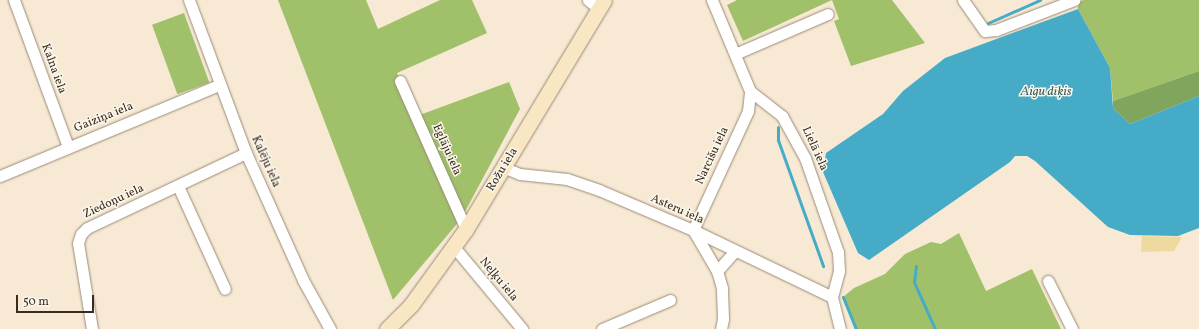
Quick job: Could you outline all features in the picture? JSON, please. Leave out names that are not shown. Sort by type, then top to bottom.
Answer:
[{"type":"street","name":"Kalna iela","points":[[14,0],[68,147]]},
{"type":"street","name":"Kalēju iela","points":[[189,0],[219,85],[246,154],[303,280],[330,329]]},
{"type":"street","name":"Lielā iela","points":[[712,0],[750,91],[782,116],[795,135],[805,158],[838,252],[839,271],[832,297],[840,329]]},
{"type":"street","points":[[963,0],[985,31],[996,30],[1074,0]]},
{"type":"street","name":"Rožu iela","points":[[387,329],[411,305],[466,229],[504,168],[597,3]]},
{"type":"street","points":[[735,54],[828,14]]},
{"type":"street","name":"Eglāju iela","points":[[400,81],[466,229]]},
{"type":"street","name":"Gaiziņa iela","points":[[0,176],[219,85]]},
{"type":"street","name":"Narcišu iela","points":[[693,230],[748,111],[750,91]]},
{"type":"street","name":"Ziedoņu iela","points":[[92,329],[78,243],[81,234],[87,228],[246,154]]},
{"type":"street","name":"Asteru iela","points":[[504,168],[520,174],[567,179],[693,230],[832,297]]},
{"type":"street","points":[[178,186],[225,289]]},
{"type":"street","points":[[693,230],[717,271],[722,288],[723,319],[721,329]]},
{"type":"street","name":"Neļķu iela","points":[[454,247],[522,329]]},
{"type":"street","points":[[717,271],[735,251]]},
{"type":"street","points":[[1048,281],[1072,329]]},
{"type":"street","points":[[602,329],[670,300]]},
{"type":"green space","points":[[278,0],[366,0],[378,29],[440,0],[472,0],[487,33],[397,73],[417,116],[509,82],[520,109],[461,219],[393,300]]},
{"type":"green space","points":[[737,0],[832,0],[743,41],[727,5]]},
{"type":"green space","points":[[832,0],[892,0],[925,43],[851,66],[834,21],[839,19]]},
{"type":"green space","points":[[1084,0],[1199,0],[1199,71],[1113,101],[1110,68],[1078,9],[1078,2]]},
{"type":"green space","points":[[184,13],[209,83],[177,94],[152,25]]},
{"type":"green space","points":[[1199,71],[1199,96],[1130,124],[1113,108],[1113,101]]},
{"type":"green space","points":[[959,233],[986,291],[1032,269],[1061,329],[856,329],[843,297],[854,288],[885,274],[905,254],[931,242],[941,244]]},
{"type":"sand","points":[[1142,236],[1182,237],[1174,251],[1141,252]]},
{"type":"water","name":"Aigu dīķis","points":[[1078,9],[1110,68],[1113,108],[1130,124],[1199,96],[1199,228],[1178,236],[1130,235],[1108,227],[1035,161],[1027,156],[1015,156],[1010,162],[869,260],[858,253],[823,172],[826,153],[883,114],[903,91],[945,58]]},
{"type":"waterway","points":[[988,23],[1040,0]]},
{"type":"waterway","points":[[778,127],[778,140],[823,266]]},
{"type":"waterway","points":[[916,266],[914,282],[935,329]]},
{"type":"waterway","points":[[843,297],[856,329]]}]
